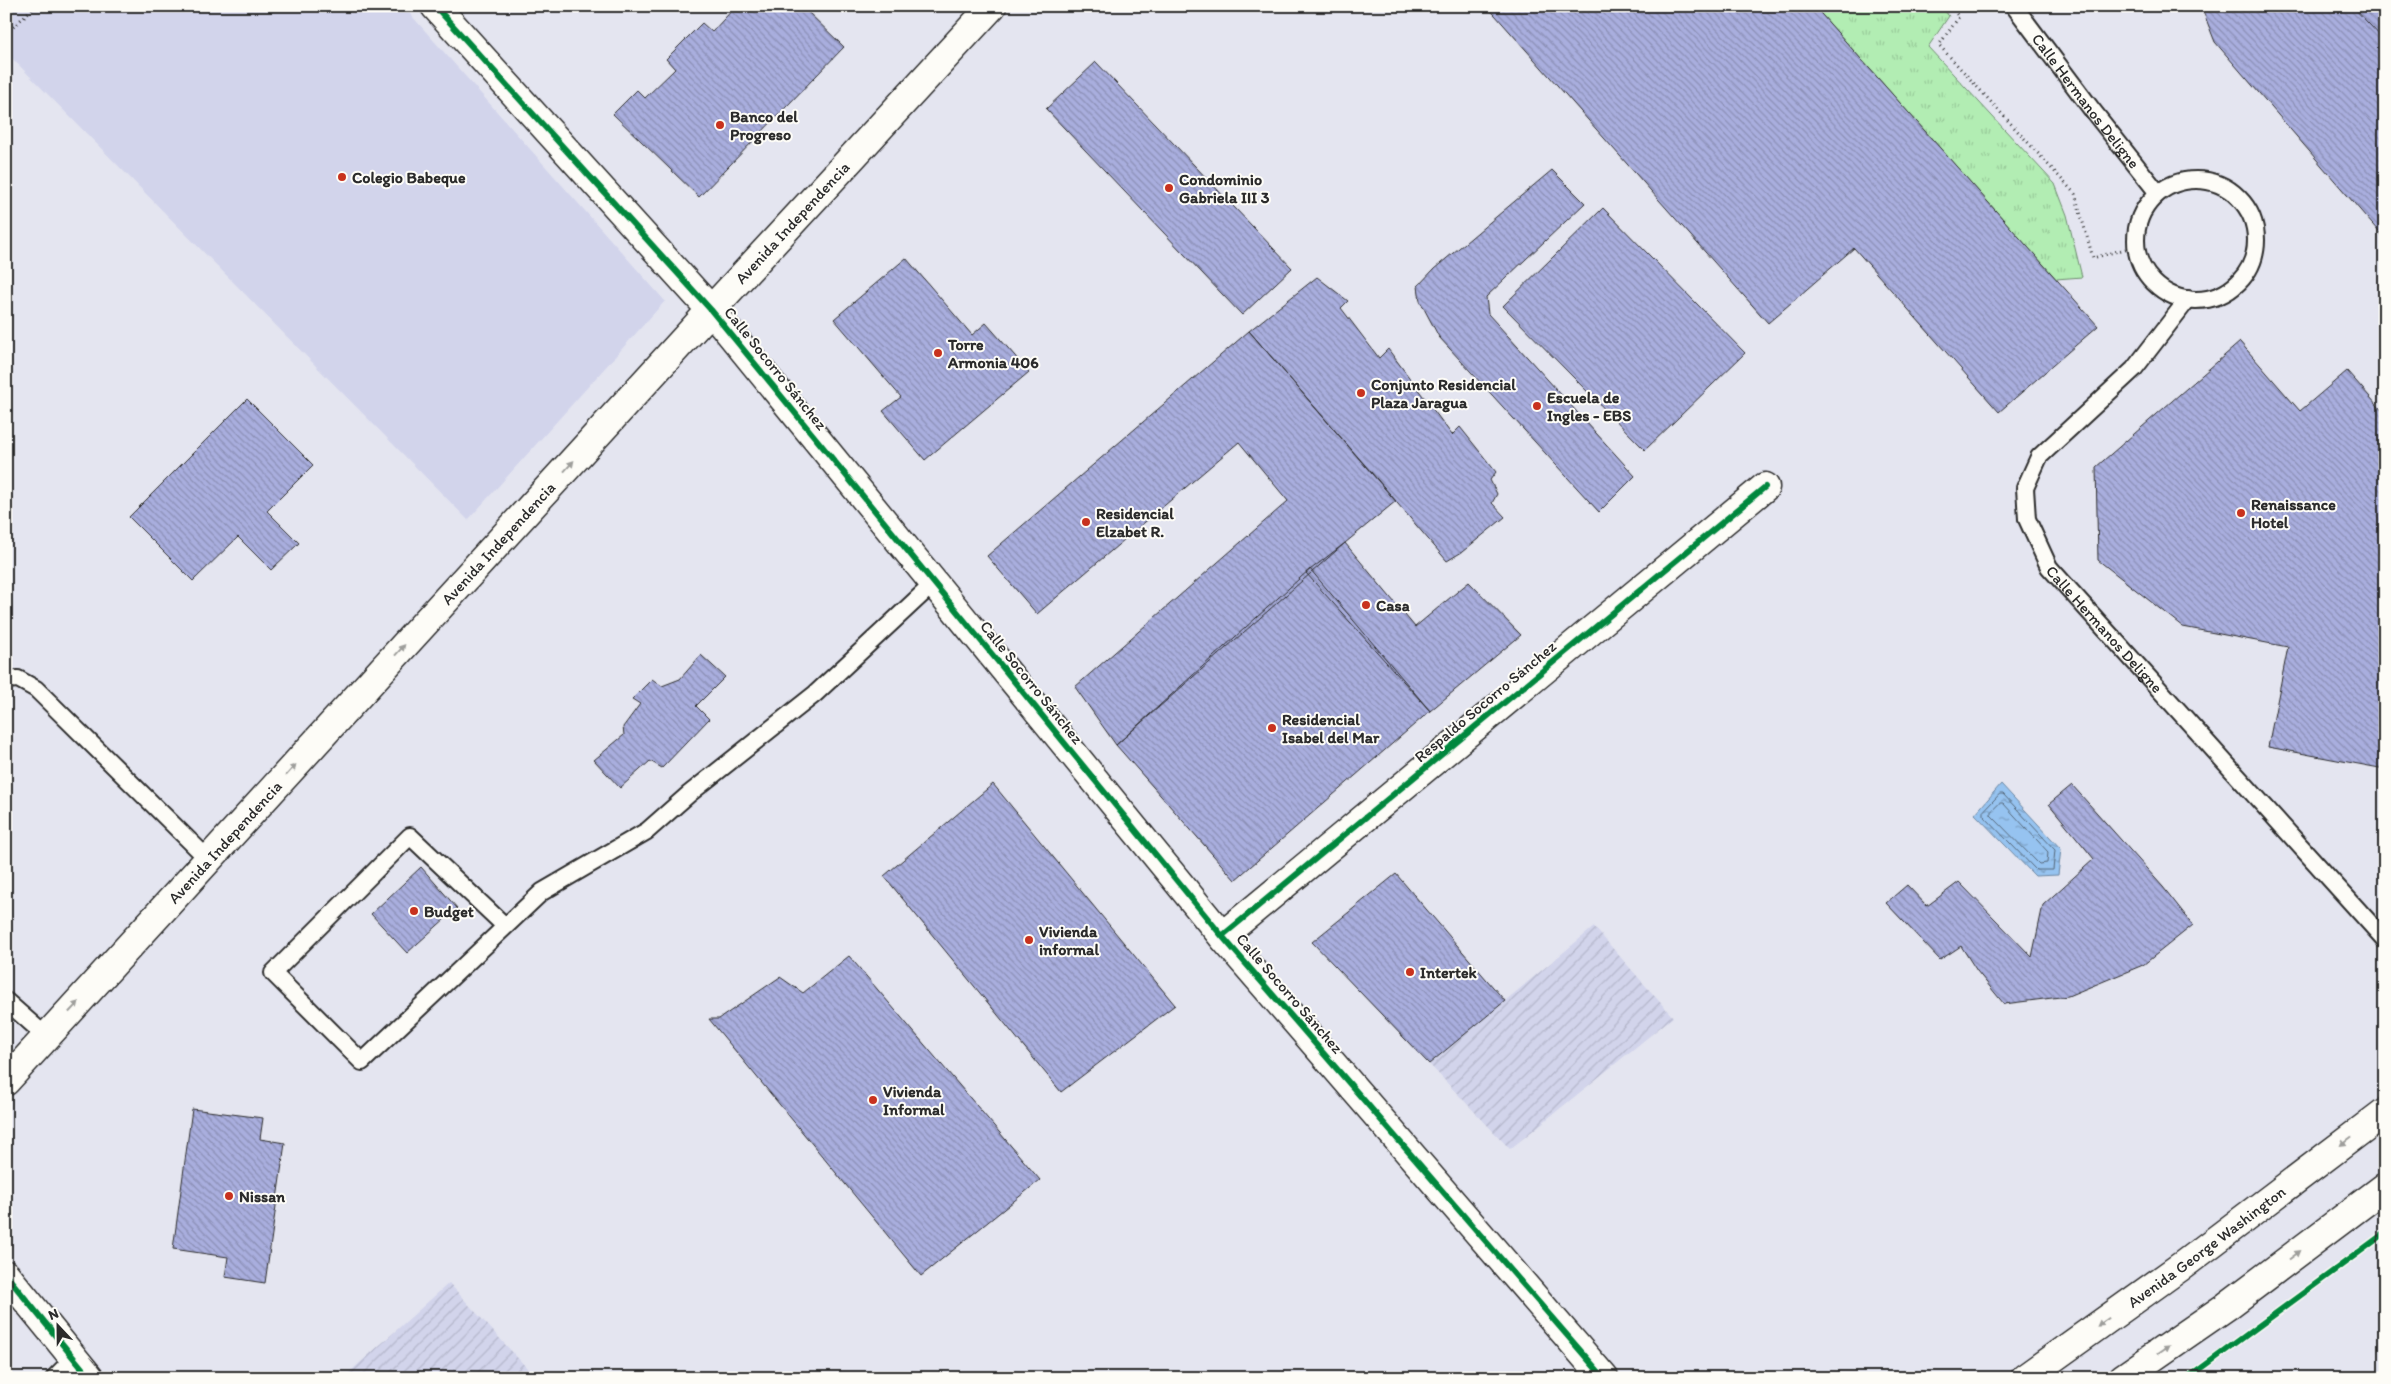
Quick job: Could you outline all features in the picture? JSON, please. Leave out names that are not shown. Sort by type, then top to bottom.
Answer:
[{"type":"main road","name":"Calle Socorro Sánchez","points":[[435,6],[710,310],[1222,936],[1604,1378]]},
{"type":"main road","name":"Avenida Independencia","points":[[6,1081],[710,310],[992,6]]},
{"type":"main road","name":"Respaldo Socorro Sánchez","points":[[1222,936],[1765,486]]},
{"type":"main road","name":"Avenida George Washington","points":[[2025,1378],[2183,1265],[2385,1112]]},
{"type":"main road","points":[[2123,1378],[2227,1306],[2385,1187]]},
{"type":"main road","points":[[6,1275],[82,1368]]},
{"type":"lane","name":"Calle Hermanos Deligne","points":[[2014,6],[2158,193]]},
{"type":"lane","points":[[2195,179],[2215,183],[2232,191],[2246,206],[2255,224],[2257,244],[2253,263],[2242,280],[2226,292],[2208,300],[2188,299],[2169,294],[2152,282],[2141,266],[2136,246],[2137,226],[2145,208],[2158,193],[2175,183],[2195,179]]},
{"type":"lane","name":"Calle Hermanos Deligne","points":[[2188,299],[2134,369],[2039,457],[2025,488],[2027,519],[2049,567],[2385,940]]},
{"type":"lane","points":[[505,926],[410,836],[273,973],[362,1062],[542,892],[647,831],[688,794],[815,694],[934,583]]},
{"type":"lane","points":[[6,680],[18,679],[36,689],[209,860]]},
{"type":"lane","points":[[6,1001],[47,1037]]},
{"type":"lane","points":[[54,1378],[82,1368]]},
{"type":"path","points":[[6,34],[35,6]]},
{"type":"path","points":[[1950,6],[1960,17],[1939,46],[2075,194],[2093,258],[2136,246]]},
{"type":"shaded area","name":"Colegio Babeque","points":[[6,6],[403,6],[665,301],[468,520],[6,52]]},
{"type":"shaded area","name":"Intertek","points":[[1594,927],[1673,1017],[1510,1149],[1429,1064]]},
{"type":"shaded area","points":[[449,1283],[536,1378],[343,1378]]},
{"type":"green space","points":[[1814,6],[1940,6],[1949,16],[1928,47],[2055,184],[2067,215],[2082,277],[2056,279]]},
{"type":"water","points":[[2001,784],[2061,849],[2058,875],[2035,876],[1975,814]]},
{"type":"building","points":[[736,6],[802,6],[844,47],[699,197],[613,114],[637,90],[645,98],[675,69],[666,59],[702,23],[712,32]]},
{"type":"building","points":[[1487,6],[1814,6],[2098,326],[1999,412],[1854,248],[1768,323]]},
{"type":"building","points":[[2201,6],[2385,6],[2385,239],[2215,42]]},
{"type":"building","points":[[2352,6],[2385,6],[2385,41]]},
{"type":"building","name":"Condominio Gabriela III 3","points":[[1096,62],[1292,268],[1242,315],[1046,109]]},
{"type":"building","name":"Escuela de Ingles - EBS","points":[[1552,170],[1585,203],[1486,297],[1488,314],[1635,476],[1599,512],[1439,337],[1420,301],[1418,286],[1434,269]]},
{"type":"building","points":[[1603,208],[1745,353],[1645,450],[1503,306]]},
{"type":"building","name":"Torre Armonia 406","points":[[906,258],[972,335],[986,323],[1029,372],[925,460],[883,411],[901,397],[834,319]]},
{"type":"building","name":"Conjunto Residencial Plaza Jaragua","points":[[1317,277],[1348,301],[1341,308],[1379,358],[1388,349],[1452,435],[1460,427],[1496,472],[1490,480],[1497,494],[1492,503],[1505,517],[1462,552],[1447,561],[1249,331]]},
{"type":"building","name":"Residencial Elzabet R.","points":[[1249,331],[1396,501],[1345,543],[1116,745],[1075,687],[1288,501],[1239,442],[1037,614],[987,556]]},
{"type":"building","name":"Renaissance Hotel","points":[[2240,342],[2300,411],[2347,371],[2385,414],[2385,769],[2268,747],[2288,647],[2183,627],[2098,560],[2096,467]]},
{"type":"building","points":[[247,399],[313,465],[267,511],[299,543],[271,570],[238,537],[193,581],[129,517]]},
{"type":"building","name":"Casa","points":[[1345,543],[1415,627],[1469,582],[1521,635],[1430,711],[1306,573]]},
{"type":"building","name":"Residencial Isabel del Mar","points":[[1310,569],[1430,711],[1235,880],[1116,745]]},
{"type":"building","points":[[701,655],[725,677],[696,706],[709,719],[662,768],[650,761],[620,788],[594,760],[624,735],[623,727],[640,704],[632,699],[652,679],[662,686],[680,679]]},
{"type":"building","name":"Vivienda informal","points":[[993,784],[1175,1005],[1061,1092],[884,876]]},
{"type":"building","points":[[2072,785],[2163,887],[2193,925],[2143,965],[2068,996],[2004,1004],[1977,971],[1961,946],[1940,960],[1886,903],[1907,885],[1927,906],[1959,882],[2032,957],[2043,905],[2094,859],[2049,804]]},
{"type":"building","name":"Budget","points":[[421,867],[457,908],[407,953],[371,914]]},
{"type":"building","name":"Intertek","points":[[1396,874],[1505,1001],[1429,1064],[1312,942]]},
{"type":"building","name":"Vivienda Informal","points":[[849,956],[1040,1180],[921,1276],[709,1019],[719,1019],[780,977],[803,993]]},
{"type":"building","name":"Nissan","points":[[192,1109],[263,1118],[260,1139],[285,1143],[265,1283],[225,1277],[228,1257],[173,1249]]},
{"type":"cycle path","points":[[435,6],[711,310],[1222,936],[1604,1378]]},
{"type":"cycle path","points":[[1222,936],[1765,487]]},
{"type":"cycle path","points":[[2188,1378],[2385,1233]]},
{"type":"cycle path","points":[[6,1275],[90,1378]]},
{"type":"place","name":"Banco del Progreso","points":[[720,125]]},
{"type":"place","name":"Colegio Babeque","points":[[342,177]]},
{"type":"place","name":"Condominio Gabriela III 3","points":[[1169,188]]},
{"type":"place","name":"Torre Armonia 406","points":[[938,353]]},
{"type":"place","name":"Conjunto Residencial Plaza Jaragua","points":[[1361,393]]},
{"type":"place","name":"Escuela de Ingles - EBS","points":[[1537,406]]},
{"type":"place","name":"Renaissance Hotel","points":[[2241,513]]},
{"type":"place","name":"Residencial Elzabet R.","points":[[1086,522]]},
{"type":"place","name":"Casa","points":[[1366,605]]},
{"type":"place","name":"Residencial Isabel del Mar","points":[[1272,728]]},
{"type":"place","name":"Budget","points":[[414,911]]},
{"type":"place","name":"Vivienda informal","points":[[1029,940]]},
{"type":"place","name":"Intertek","points":[[1410,972]]},
{"type":"place","name":"Vivienda Informal","points":[[873,1100]]},
{"type":"place","name":"Nissan","points":[[229,1196]]}]
